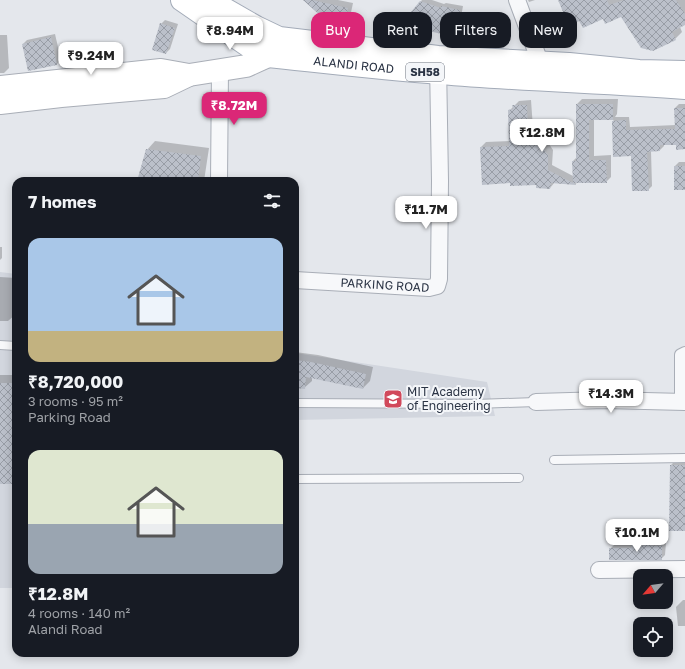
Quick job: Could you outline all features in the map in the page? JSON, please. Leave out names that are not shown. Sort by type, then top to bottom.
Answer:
[{"type":"main road","name":"ALANDI ROAD","points":[[182,0],[250,47],[330,44],[438,65]]},
{"type":"main road","name":"ALANDI ROAD","points":[[209,0],[256,27],[274,47],[438,65],[550,81],[685,88]]},
{"type":"main road","points":[[0,87],[42,90],[110,83],[161,70],[189,75],[246,66],[274,47]]},
{"type":"main road","name":"SH58","points":[[438,65],[540,62],[638,71],[685,72]]},
{"type":"main road","points":[[0,103],[42,90]]},
{"type":"street","points":[[517,0],[540,62]]},
{"type":"street","name":"PARKING ROAD","points":[[299,280],[429,288],[437,286],[439,279],[438,65]]},
{"type":"street","points":[[219,177],[220,70]]},
{"type":"street","points":[[536,402],[605,400],[683,402],[681,355],[685,353]]},
{"type":"street","points":[[599,570],[685,569]]},
{"type":"lane","points":[[0,345],[12,346]]},
{"type":"lane","points":[[299,403],[476,404],[536,402]]},
{"type":"lane","points":[[554,460],[685,458]]},
{"type":"lane","points":[[299,479],[519,478]]},
{"type":"shaded area","points":[[0,272],[12,274],[12,588],[0,588]]},
{"type":"shaded area","name":"MIT Academy of Engineering","points":[[299,354],[487,382],[495,416],[299,420]]},
{"type":"building","points":[[303,0],[312,0],[348,8],[347,12],[316,12]]},
{"type":"building","points":[[558,0],[607,0],[609,5],[624,0],[676,0],[685,14],[685,25],[672,32],[676,40],[653,51],[641,48],[621,17],[605,24],[603,19],[583,28],[579,21],[577,22],[577,12],[563,12]]},
{"type":"building","points":[[420,1],[441,8],[441,6],[460,10],[460,12],[440,12],[440,34],[432,31],[432,12],[411,12]]},
{"type":"building","points":[[160,23],[175,28],[166,54],[152,50]]},
{"type":"building","points":[[51,37],[57,65],[28,71],[22,44]]},
{"type":"building","points":[[576,104],[613,104],[613,120],[589,120],[589,160],[606,160],[607,183],[574,183],[576,185],[551,183],[550,189],[536,188],[536,185],[510,186],[510,183],[482,185],[480,147],[509,146],[508,110],[513,109],[512,105],[527,105],[528,132],[546,134],[544,150],[548,155],[548,170],[573,183],[572,161],[576,161]]},
{"type":"building","points":[[674,108],[685,108],[685,149],[676,150],[676,145],[660,145],[660,151],[647,152],[649,191],[632,191],[631,156],[613,157],[612,121],[626,120],[626,130],[675,129]]},
{"type":"building","points":[[146,149],[201,156],[198,177],[138,177]]},
{"type":"building","points":[[674,166],[685,166],[685,190],[674,190]]},
{"type":"building","points":[[299,360],[366,374],[363,389],[306,377],[305,389],[299,388]]},
{"type":"building","points":[[0,383],[12,383],[12,484],[0,484]]},
{"type":"building","points":[[670,465],[685,465],[685,531],[669,531]]},
{"type":"building","points":[[631,544],[662,546],[662,560],[609,560],[609,548],[631,548]]},
{"type":"place","name":"MIT Academy of Engineering","points":[[393,399]]}]
